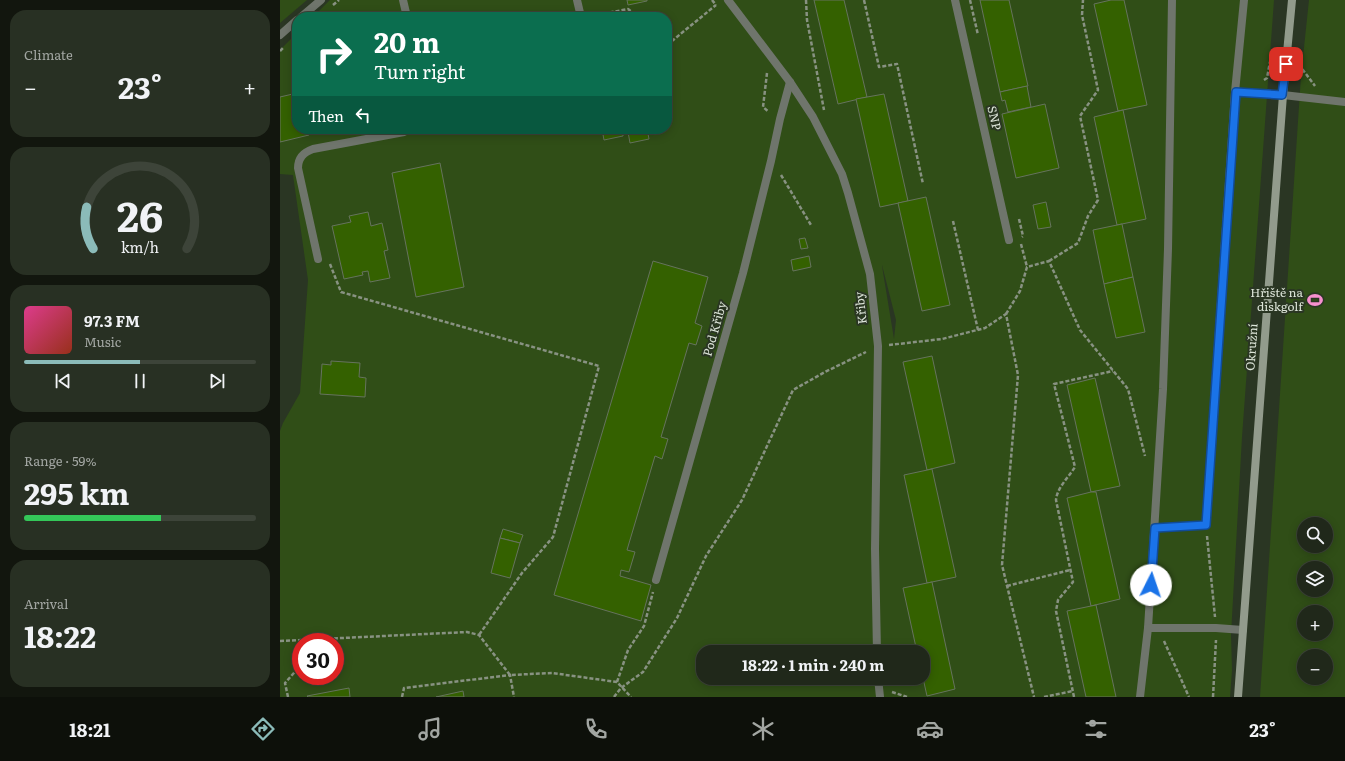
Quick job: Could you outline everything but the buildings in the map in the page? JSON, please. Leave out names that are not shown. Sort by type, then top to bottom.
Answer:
[{"type":"street","points":[[307,12],[321,0]]},
{"type":"street","points":[[403,0],[406,12]]},
{"type":"street","points":[[577,0],[582,12]]},
{"type":"street","name":"Křiby","points":[[728,0],[790,82],[814,117],[842,174],[870,274],[878,346],[875,548],[877,645]]},
{"type":"street","name":"SNP","points":[[955,0],[1009,240]]},
{"type":"street","points":[[1140,697],[1148,628],[1163,389],[1172,0]]},
{"type":"street","points":[[1155,528],[1206,525],[1236,92],[1244,0]]},
{"type":"street","name":"Okružní","points":[[1238,697],[1282,95],[1292,0]]},
{"type":"street","points":[[280,35],[292,24]]},
{"type":"street","name":"Pod Křiby","points":[[656,580],[741,280],[790,82]]},
{"type":"street","points":[[1236,92],[1282,95],[1345,102]]},
{"type":"street","points":[[318,259],[298,168],[298,162],[306,152],[313,149],[393,134]]},
{"type":"street","points":[[1148,628],[1216,628],[1243,630]]},
{"type":"street","points":[[879,685],[880,697]]},
{"type":"path","points":[[672,40],[716,5],[712,0]]},
{"type":"path","points":[[806,0],[807,20],[825,114]]},
{"type":"path","points":[[864,0],[879,68],[897,64],[923,184]]},
{"type":"path","points":[[1027,267],[1049,262],[1078,243],[1088,216],[1098,200],[1080,116],[1098,90],[1082,15],[1083,0]]},
{"type":"path","points":[[610,12],[628,9],[632,12]]},
{"type":"path","points":[[768,66],[763,107],[780,119]]},
{"type":"path","points":[[771,161],[812,225]]},
{"type":"path","points":[[953,221],[978,330]]},
{"type":"path","points":[[614,697],[621,688],[643,672],[677,618],[706,556],[742,500],[793,390],[825,372],[878,346],[942,339],[978,330],[984,328],[1006,314],[1020,290],[1027,267],[1020,239],[1009,240]]},
{"type":"path","points":[[318,259],[329,260],[341,292],[599,366],[553,537],[522,573],[479,635]]},
{"type":"path","points":[[1049,262],[1080,330],[1128,389],[1145,456],[1159,458]]},
{"type":"path","points":[[1006,314],[1018,376],[1002,565],[1034,697]]},
{"type":"path","points":[[1074,697],[1056,611],[1058,600],[1073,582],[1056,500],[1057,491],[1075,467],[1054,384],[1113,371]]},
{"type":"path","points":[[1206,525],[1216,628],[1213,697]]},
{"type":"path","points":[[1007,586],[1070,570]]},
{"type":"path","points":[[616,682],[628,650],[644,626],[656,580]]},
{"type":"path","points":[[1159,628],[1189,697]]},
{"type":"path","points":[[344,638],[467,632],[479,635],[510,675],[514,697]]},
{"type":"path","points":[[280,641],[292,640]]},
{"type":"path","points":[[402,697],[404,688],[510,675],[552,673],[616,682],[631,697]]},
{"type":"path","points":[[288,697],[285,683],[292,675]]},
{"type":"path","points":[[1044,697],[1073,691]]},
{"type":"green space","points":[[280,0],[307,0],[292,12],[280,23]]},
{"type":"green space","points":[[330,0],[1274,0],[1242,437],[1231,635],[1232,670],[1230,697],[280,697],[280,431],[300,393],[308,280],[293,175],[280,174],[280,50],[292,38],[292,134],[672,134],[672,12],[318,12]],"holes":[[[882,265],[896,320],[894,339],[882,266]]]},
{"type":"green space","name":"Hřiště na diskgolf","points":[[1309,0],[1345,0],[1345,697],[1260,697],[1301,76]]},
{"type":"place","name":"Hřiště na diskgolf","points":[[1315,300]]},
{"type":"route","points":[[1151,585],[1155,528],[1206,525],[1236,92],[1282,95],[1286,64]]}]
